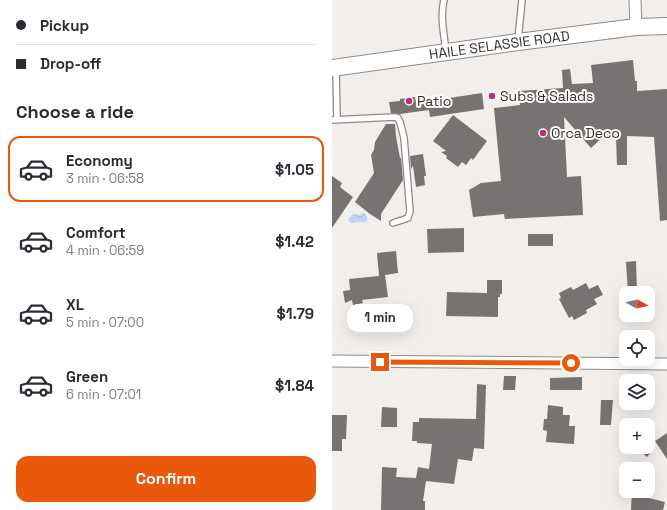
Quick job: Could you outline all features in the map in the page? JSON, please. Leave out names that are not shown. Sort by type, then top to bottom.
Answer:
[{"type":"street","points":[[635,0],[636,28]]},
{"type":"street","name":"HAILE SELASSIE ROAD","points":[[334,67],[518,42],[636,28],[667,26]]},
{"type":"street","points":[[332,362],[667,364]]},
{"type":"lane","points":[[444,0],[442,6],[442,23],[446,52]]},
{"type":"lane","points":[[518,42],[522,0]]},
{"type":"lane","points":[[334,67],[334,120],[394,117],[398,118],[400,122],[405,145],[410,212],[408,218],[393,223]]},
{"type":"water","points":[[365,213],[367,217],[367,221],[364,223],[351,223],[349,221],[349,218],[353,214],[360,215]]},
{"type":"building","points":[[633,60],[635,81],[637,81],[637,91],[667,89],[667,220],[660,221],[654,137],[627,136],[627,165],[617,165],[616,137],[603,137],[591,148],[564,117],[567,177],[581,176],[583,215],[505,219],[504,214],[473,217],[469,190],[481,183],[501,181],[494,108],[520,105],[519,91],[563,88],[562,70],[570,69],[572,84],[593,83],[591,65]]},
{"type":"building","points":[[482,93],[484,109],[430,117],[429,110],[400,114],[391,113],[389,102],[415,97],[416,103]]},
{"type":"building","points":[[453,115],[487,141],[473,160],[471,158],[466,165],[462,162],[458,167],[441,152],[446,151],[433,141]]},
{"type":"building","points":[[386,124],[395,124],[403,180],[381,214],[381,221],[355,202],[374,173],[371,155],[374,150],[375,142]]},
{"type":"building","points":[[423,154],[426,176],[424,176],[425,185],[416,187],[413,166],[411,169],[410,156]]},
{"type":"building","points":[[332,176],[342,183],[340,187],[353,197],[332,228]]},
{"type":"building","points":[[464,228],[464,252],[428,253],[427,229]]},
{"type":"building","points":[[528,234],[553,234],[553,246],[528,246]]},
{"type":"building","points":[[396,251],[398,273],[385,275],[388,297],[362,300],[363,303],[353,305],[352,300],[345,303],[343,291],[350,290],[349,279],[379,276],[377,253]]},
{"type":"building","points":[[636,261],[637,286],[628,286],[626,262]]},
{"type":"building","points":[[487,280],[502,280],[502,294],[498,297],[498,317],[446,316],[447,292],[487,293]]},
{"type":"building","points":[[586,283],[589,289],[598,285],[603,295],[594,299],[597,304],[586,310],[587,313],[574,320],[572,316],[569,318],[559,299],[561,298],[559,293],[571,287],[573,290]]},
{"type":"building","points":[[504,376],[516,376],[515,390],[503,390]]},
{"type":"building","points":[[582,377],[582,390],[550,390],[550,378]]},
{"type":"building","points":[[477,384],[486,385],[484,449],[474,448],[472,461],[458,459],[454,484],[426,481],[423,501],[425,501],[425,510],[381,510],[382,467],[397,468],[396,477],[416,478],[418,467],[429,469],[432,444],[417,443],[417,441],[412,441],[413,422],[419,422],[419,418],[476,419]]},
{"type":"building","points":[[601,400],[613,400],[611,425],[600,425]]},
{"type":"building","points":[[548,405],[563,407],[563,415],[570,415],[569,426],[575,426],[574,444],[546,442],[547,431],[543,430],[544,419],[547,419]]},
{"type":"building","points":[[382,407],[397,408],[397,427],[381,427]]},
{"type":"building","points":[[332,415],[347,415],[346,439],[342,439],[342,451],[332,451]]},
{"type":"building","points":[[667,433],[667,459],[655,441]]},
{"type":"building","points":[[632,498],[649,498],[665,502],[663,510],[631,510]]},
{"type":"place","name":"Subs & Salads","points":[[492,96]]},
{"type":"place","name":"Patio","points":[[409,101]]},
{"type":"place","name":"Orca Deco","points":[[543,133]]},
{"type":"route","points":[[380,362],[571,363]]}]
